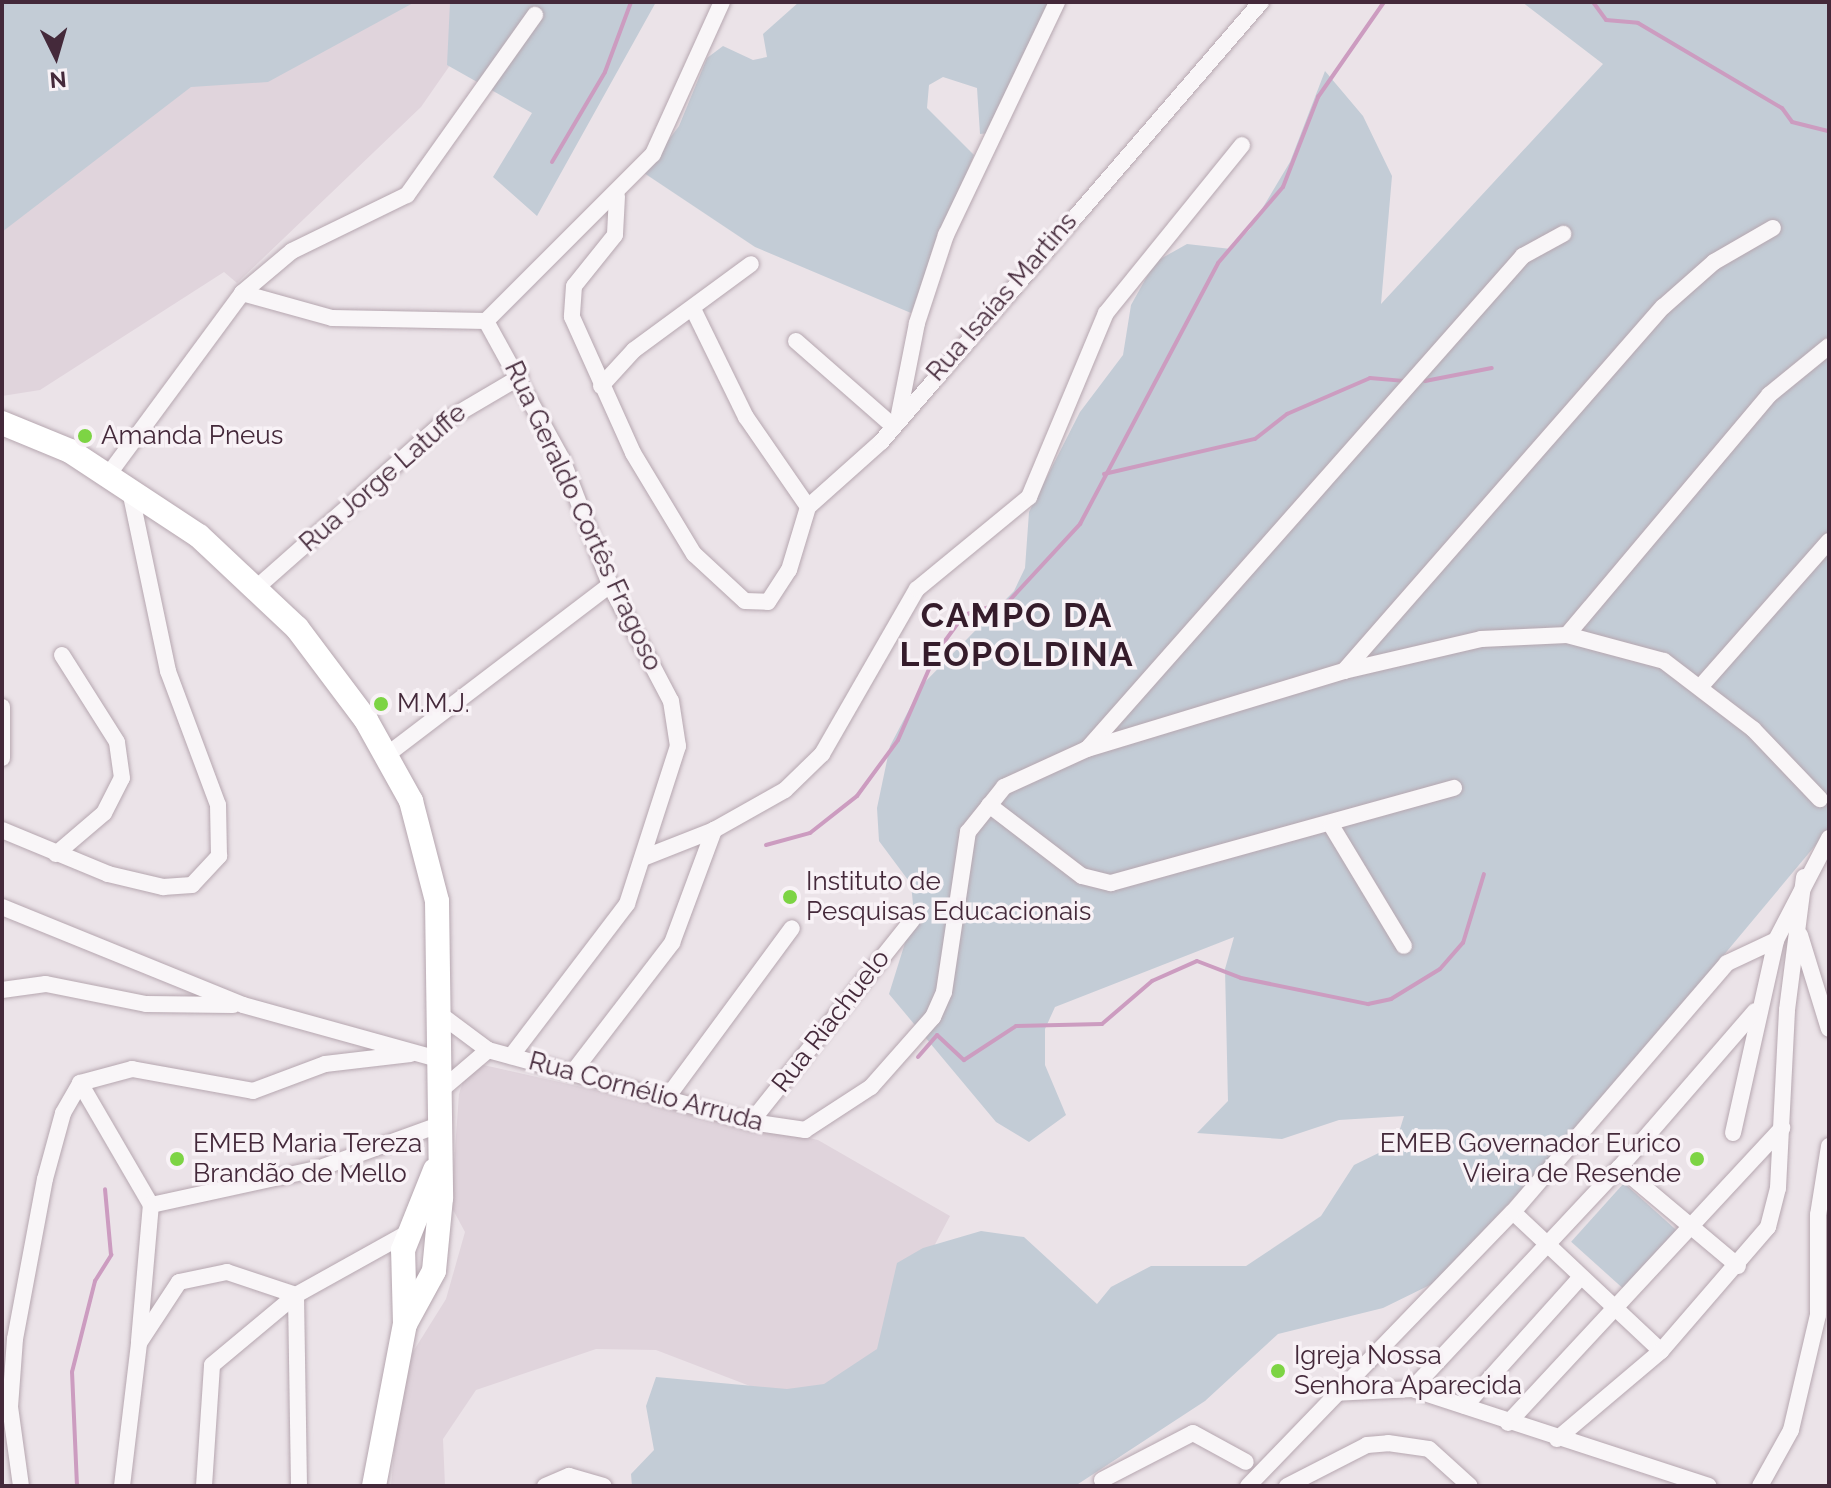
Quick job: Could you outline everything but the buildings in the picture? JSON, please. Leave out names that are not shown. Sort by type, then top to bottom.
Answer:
[{"type":"highway","points":[[2,423],[108,475],[199,536],[297,628],[388,754],[432,871],[441,1015],[436,1168],[439,1242],[434,1269],[405,1324]]},
{"type":"highway","points":[[374,1486],[405,1324],[402,1268],[409,1232],[436,1168]]},
{"type":"street","points":[[242,293],[332,318],[486,321],[617,196],[653,154],[722,2]]},
{"type":"street","points":[[796,341],[896,420],[917,323],[946,235],[1057,2]]},
{"type":"street","name":"Rua Isaías Martins","points":[[601,386],[694,554],[745,601],[768,602],[789,570],[808,507],[896,420],[1261,2]]},
{"type":"street","points":[[108,475],[242,293],[292,251],[407,195],[535,15]]},
{"type":"street","points":[[643,858],[714,830],[805,774],[917,589],[1021,508],[1106,313],[1242,145]]},
{"type":"street","points":[[617,196],[615,235],[581,272],[571,300],[601,386],[634,350],[694,311],[751,264]]},
{"type":"street","points":[[1344,671],[1663,307],[1714,262],[1773,228]]},
{"type":"street","points":[[1087,749],[1523,256],[1563,234]]},
{"type":"street","points":[[694,311],[746,417],[808,507]]},
{"type":"street","name":"Rua Geraldo Cortês Fragoso","points":[[486,321],[520,377],[562,459],[610,585],[678,722],[670,778],[616,926],[511,1056]]},
{"type":"street","points":[[1567,635],[1769,395],[1829,346]]},
{"type":"street","name":"Rua Jorge Latuffe","points":[[254,590],[445,421],[520,377]]},
{"type":"street","points":[[2,830],[56,854],[178,888],[206,875],[222,841],[218,805],[168,671],[130,490]]},
{"type":"street","points":[[1702,685],[1829,541]]},
{"type":"street","points":[[388,754],[610,585]]},
{"type":"street","points":[[1454,788],[1331,825],[1098,882],[989,805],[1027,772],[1087,749],[1344,671],[1481,639],[1567,635],[1635,650],[1702,685],[1820,799]]},
{"type":"street","points":[[56,854],[104,813],[122,778],[113,734],[62,655]]},
{"type":"street","points":[[2,707],[2,758]]},
{"type":"street","name":"Rua Cornélio Arruda","points":[[441,1015],[488,1050],[751,1122],[805,1130],[871,1087],[933,1017],[944,992],[961,855],[989,805]]},
{"type":"street","points":[[1331,825],[1404,946]]},
{"type":"street","points":[[573,1072],[672,943],[714,830]]},
{"type":"street","points":[[1733,1133],[1755,1011],[1776,940],[1804,877],[1829,838]]},
{"type":"street","points":[[1557,1439],[1661,1351],[1738,1266],[1774,1211],[1804,877]]},
{"type":"street","points":[[2,907],[243,1005],[410,1054],[441,1060]]},
{"type":"street","name":"Rua Riachuelo","points":[[751,1122],[912,920]]},
{"type":"street","points":[[666,1099],[792,928]]},
{"type":"street","points":[[1798,929],[1829,1029]]},
{"type":"street","points":[[1248,1486],[1333,1393],[1513,1212],[1727,963],[1776,940]]},
{"type":"street","points":[[2,990],[46,984],[146,1004],[243,1005]]},
{"type":"street","points":[[1412,1389],[1620,1167],[1755,1011]]},
{"type":"street","points":[[440,1091],[488,1050]]},
{"type":"street","points":[[80,1083],[132,1069],[253,1091],[336,1061],[410,1054]]},
{"type":"street","points":[[80,1083],[151,1205],[122,1486]]},
{"type":"street","points":[[21,1486],[10,1407],[15,1339],[45,1179],[80,1083]]},
{"type":"street","points":[[151,1205],[320,1168],[439,1125]]},
{"type":"street","points":[[1508,1423],[1617,1312],[1782,1128]]},
{"type":"street","points":[[1760,1486],[1791,1430],[1818,1315],[1818,1215],[1829,1146]]},
{"type":"street","points":[[1620,1167],[1693,1225],[1738,1266]]},
{"type":"street","points":[[1513,1212],[1661,1351]]},
{"type":"street","points":[[204,1486],[212,1365],[296,1295],[380,1254],[409,1232],[439,1242]]},
{"type":"street","points":[[380,1254],[402,1268],[434,1269]]},
{"type":"street","points":[[139,1343],[169,1294],[191,1275],[255,1276],[296,1295]]},
{"type":"street","points":[[1465,1406],[1580,1278]]},
{"type":"street","points":[[296,1295],[299,1486]]},
{"type":"street","points":[[1333,1393],[1412,1389],[1508,1423],[1709,1486]]},
{"type":"street","points":[[1101,1484],[1193,1433],[1246,1462]]},
{"type":"street","points":[[1287,1486],[1367,1445],[1388,1443],[1429,1449],[1470,1486]]},
{"type":"street","points":[[545,1486],[569,1476],[604,1486]]},
{"type":"shaded area","points":[[2,2],[415,2],[268,82],[191,87],[2,232]]},
{"type":"shaded area","points":[[207,2],[494,2],[421,107],[237,283],[224,272],[40,390],[2,396],[2,200]]},
{"type":"shaded area","points":[[450,2],[656,2],[537,216],[493,177],[532,113],[447,65]]},
{"type":"shaded area","points":[[799,2],[1051,2],[990,133],[980,134],[977,88],[943,77],[929,85],[927,108],[974,155],[911,313],[755,247],[644,173],[679,126],[707,58],[723,46],[753,60],[767,57],[763,34]]},
{"type":"shaded area","points":[[1522,2],[1829,2],[1829,829],[1576,1132],[1434,1283],[1383,1308],[1278,1334],[1205,1401],[1075,1486],[632,1486],[631,1474],[654,1450],[646,1406],[656,1377],[787,1389],[824,1384],[877,1349],[897,1263],[923,1248],[981,1231],[1024,1237],[1097,1304],[1111,1287],[1151,1266],[1246,1266],[1321,1216],[1354,1165],[1395,1145],[1404,1116],[1339,1120],[1282,1139],[1197,1133],[1228,1101],[1225,969],[1234,937],[1055,1007],[1045,1029],[1045,1065],[1066,1115],[1029,1142],[996,1122],[889,994],[914,914],[911,884],[879,841],[877,808],[890,746],[922,685],[1014,591],[1025,568],[1029,512],[1080,412],[1123,355],[1131,305],[1155,262],[1187,244],[1231,249],[1250,229],[1290,162],[1325,71],[1363,116],[1392,176],[1381,304],[1603,64]]},
{"type":"shaded area","points":[[479,1064],[818,1140],[950,1216],[857,1392],[826,1400],[750,1386],[656,1350],[596,1349],[476,1390],[443,1439],[445,1486],[391,1486],[401,1371],[446,1299],[465,1232],[451,1206],[459,1094],[466,1072]]},
{"type":"shaded area","points":[[1624,1183],[1681,1235],[1628,1293],[1571,1242]]},
{"type":"waterway","points":[[552,162],[605,72],[631,2]]},
{"type":"waterway","points":[[766,845],[810,833],[857,796],[898,740],[936,653],[964,615],[1009,601],[1080,524],[1218,263],[1283,187],[1318,97],[1384,2]]},
{"type":"waterway","points":[[1593,2],[1606,20],[1638,23],[1782,108],[1792,122],[1829,131]]},
{"type":"waterway","points":[[1425,381],[1492,368]]},
{"type":"waterway","points":[[1104,474],[1255,439],[1287,414],[1370,378],[1403,381]]},
{"type":"waterway","points":[[918,1057],[937,1035],[964,1060],[1016,1026],[1102,1024],[1152,981],[1197,961],[1241,978],[1368,1004],[1391,999],[1440,969],[1463,943],[1484,874]]},
{"type":"waterway","points":[[77,1486],[72,1372],[95,1281],[111,1255],[105,1189]]},
{"type":"place","name":"Amanda Pneus","points":[[85,436]]},
{"type":"place","name":"M.M.J.","points":[[381,704]]},
{"type":"place","name":"Instituto de Pesquisas Educacionais","points":[[790,897]]},
{"type":"place","name":"EMEB Maria Tereza Brandão de Mello","points":[[177,1159]]},
{"type":"place","name":"EMEB Governador Eurico Vieira de Resende","points":[[1697,1159]]},
{"type":"place","name":"Igreja Nossa Senhora Aparecida","points":[[1278,1371]]},
{"type":"district","name":"CAMPO DA LEOPOLDINA","points":[[1017,634]]}]
